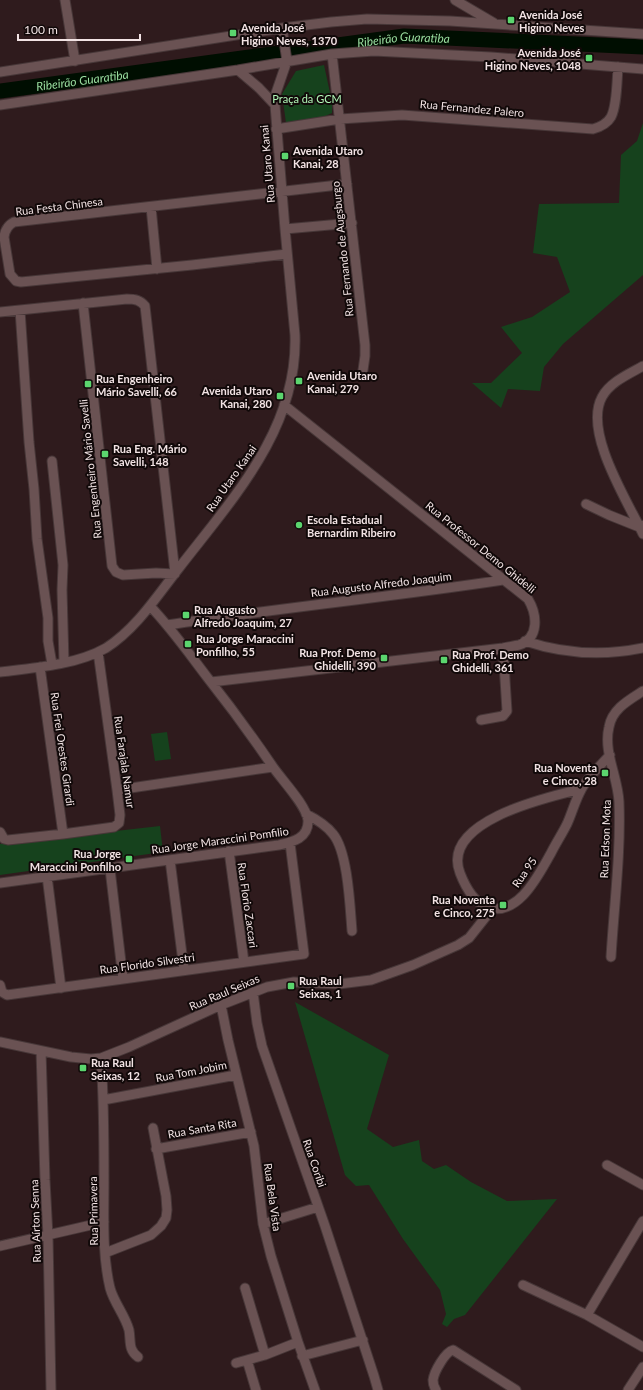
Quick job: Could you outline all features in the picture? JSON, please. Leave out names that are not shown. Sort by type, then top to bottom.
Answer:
[{"type":"street","points":[[65,0],[75,61]]},
{"type":"street","points":[[455,0],[495,24]]},
{"type":"street","points":[[0,72],[282,33],[331,22],[367,19],[450,20],[643,34]]},
{"type":"street","points":[[282,33],[287,57]]},
{"type":"street","points":[[0,105],[238,70],[287,57],[374,51],[413,52],[643,69]]},
{"type":"street","name":"Rua Fernando de Augsburgo","points":[[332,54],[366,356],[363,370]]},
{"type":"street","name":"Rua Utaro Kanai","points":[[0,672],[40,667],[78,659],[98,652],[124,634],[150,606],[234,497],[252,473],[270,441],[284,405],[293,372],[296,352],[275,105],[276,93],[287,57]]},
{"type":"street","name":"Rua Fernandez Palero","points":[[276,129],[340,119],[402,115],[593,129],[606,123],[614,110],[618,67]]},
{"type":"street","points":[[238,70],[259,88],[275,105]]},
{"type":"street","name":"Rua Festa Chinesa","points":[[287,254],[158,269],[22,282],[16,281],[10,274],[5,232],[14,222],[347,184]]},
{"type":"street","points":[[151,207],[158,269]]},
{"type":"street","points":[[285,229],[352,223]]},
{"type":"street","points":[[0,312],[136,299],[143,303],[147,310],[175,573]]},
{"type":"street","name":"Rua Engenheiro Mário Savelli","points":[[83,303],[112,566],[116,572],[124,575],[175,573]]},
{"type":"street","points":[[20,310],[37,539],[48,618],[48,641],[52,664]]},
{"type":"street","points":[[642,528],[625,500],[609,466],[597,421],[601,398],[607,390],[616,382],[643,366]]},
{"type":"street","name":"Rua Professor Demo Ghidelli","points":[[284,405],[528,599],[533,607],[535,616],[534,629],[526,641]]},
{"type":"street","points":[[52,461],[63,565],[62,590],[64,662]]},
{"type":"street","points":[[586,504],[642,528]]},
{"type":"street","name":"Rua Augusto Alfredo Joaquim","points":[[167,625],[262,611],[405,594],[504,580]]},
{"type":"street","points":[[150,606],[167,625],[263,751],[306,814],[323,824],[333,834],[341,848],[349,898],[352,931]]},
{"type":"street","points":[[211,682],[503,648],[520,645],[526,641],[554,649],[576,652],[595,653],[643,648]]},
{"type":"street","points":[[481,720],[503,716],[507,712],[503,648]]},
{"type":"street","name":"Rua Farajala Namur","points":[[0,832],[4,839],[8,840],[63,834],[117,825],[120,820],[118,790],[98,652]]},
{"type":"street","name":"Rua Frei Orestes Girardi","points":[[40,667],[63,834]]},
{"type":"street","name":"Rua Edson Mota","points":[[611,957],[620,824],[618,788],[610,755],[608,729],[611,719],[626,701],[643,691]]},
{"type":"street","name":"Rua 95","points":[[492,909],[501,909],[515,902],[527,891],[537,878],[566,825],[581,789],[610,755]]},
{"type":"street","points":[[118,790],[273,767]]},
{"type":"street","points":[[492,909],[484,906],[476,899],[464,884],[457,866],[458,854],[463,843],[476,829],[498,814],[539,800],[581,789]]},
{"type":"street","name":"Rua Jorge Maraccini Pomfilio","points":[[0,883],[110,869],[296,841],[304,834],[308,821],[306,814]]},
{"type":"street","name":"Rua Florido Silvestri","points":[[1,991],[7,995],[308,953],[290,842]]},
{"type":"street","name":"Rua Florio Zaccari","points":[[229,851],[244,962]]},
{"type":"street","points":[[170,860],[184,970]]},
{"type":"street","points":[[110,869],[123,979]]},
{"type":"street","points":[[48,876],[61,988]]},
{"type":"street","name":"Rua Raul Seixas","points":[[0,1042],[71,1057],[91,1059],[101,1058],[253,992],[284,983],[339,984],[371,980],[413,964],[458,945],[470,938],[492,909]]},
{"type":"street","name":"Rua Coribi","points":[[253,992],[262,1046],[363,1340],[378,1390]]},
{"type":"street","name":"Rua Bela Vista","points":[[221,1005],[236,1075],[254,1146],[263,1224],[271,1256],[302,1356],[315,1390]]},
{"type":"street","name":"Rua Aírton Senna","points":[[41,1051],[48,1236],[51,1390]]},
{"type":"street","name":"Rua Primavera","points":[[101,1058],[104,1100],[105,1253],[110,1288],[129,1330],[132,1352],[138,1357]]},
{"type":"street","name":"Rua Tom Jobim","points":[[104,1100],[236,1075]]},
{"type":"street","points":[[105,1253],[151,1235],[161,1226],[166,1218],[166,1196],[153,1128]]},
{"type":"street","name":"Rua Santa Rita","points":[[156,1149],[251,1132]]},
{"type":"street","points":[[607,1165],[643,1185]]},
{"type":"street","points":[[263,1224],[318,1207]]},
{"type":"street","points":[[587,1315],[643,1221]]},
{"type":"street","points":[[0,1246],[104,1222]]},
{"type":"street","points":[[523,1285],[587,1315],[643,1347]]},
{"type":"street","points":[[245,1288],[265,1355]]},
{"type":"street","points":[[302,1356],[363,1340]]},
{"type":"street","points":[[236,1363],[265,1355],[298,1342]]},
{"type":"street","points":[[436,1390],[433,1384],[435,1373],[447,1353],[453,1350],[516,1390]]},
{"type":"street","points":[[247,1360],[256,1390]]},
{"type":"street","points":[[628,1390],[642,1372]]},
{"type":"green space","name":"Praça da GCM","points":[[324,65],[332,102],[332,113],[314,121],[286,123],[282,94],[296,71]]},
{"type":"green space","points":[[643,123],[643,275],[563,344],[544,367],[540,391],[508,389],[501,408],[472,383],[491,383],[522,353],[501,327],[532,317],[570,292],[557,257],[533,253],[539,204],[619,203],[621,155],[637,141]]},
{"type":"green space","points":[[167,732],[171,759],[155,761],[151,734]]},
{"type":"green space","points":[[160,826],[163,852],[0,875],[0,844]]},
{"type":"green space","points":[[295,1002],[389,1055],[367,1129],[393,1147],[419,1140],[422,1161],[434,1169],[446,1165],[471,1182],[507,1201],[557,1199],[465,1315],[454,1319],[447,1327],[442,1324],[446,1314],[440,1290],[403,1239],[369,1185],[356,1186],[345,1175]]},
{"type":"waterway","name":"Ribeirão Guaratiba","points":[[0,91],[404,36],[643,47]]},
{"type":"place","name":"Avenida José Higino Neves","points":[[511,20]]},
{"type":"place","name":"Avenida José Higino Neves, 1370","points":[[233,33]]},
{"type":"place","name":"Avenida José Higino Neves, 1048","points":[[589,58]]},
{"type":"place","name":"Avenida Utaro Kanai, 28","points":[[285,156]]},
{"type":"place","name":"Avenida Utaro Kanai, 279","points":[[299,381]]},
{"type":"place","name":"Rua Engenheiro Mário Savelli, 66","points":[[88,384]]},
{"type":"place","name":"Avenida Utaro Kanai, 280","points":[[280,396]]},
{"type":"place","name":"Rua Eng. Mário Savelli, 148","points":[[105,454]]},
{"type":"place","name":"Escola Estadual Bernardim Ribeiro","points":[[299,525]]},
{"type":"place","name":"Rua Augusto Alfredo Joaquim, 27","points":[[186,615]]},
{"type":"place","name":"Rua Jorge Maraccini Ponfilho, 55","points":[[188,644]]},
{"type":"place","name":"Rua Prof. Demo Ghidelli, 390","points":[[384,658]]},
{"type":"place","name":"Rua Prof. Demo Ghidelli, 361","points":[[444,660]]},
{"type":"place","name":"Rua Noventa e Cinco, 28","points":[[605,773]]},
{"type":"place","name":"Rua Jorge Maraccini Ponfilho","points":[[129,859]]},
{"type":"place","name":"Rua Noventa e Cinco, 275","points":[[503,905]]},
{"type":"place","name":"Rua Raul Seixas, 1","points":[[291,986]]},
{"type":"place","name":"Rua Raul Seixas, 12","points":[[83,1068]]}]
